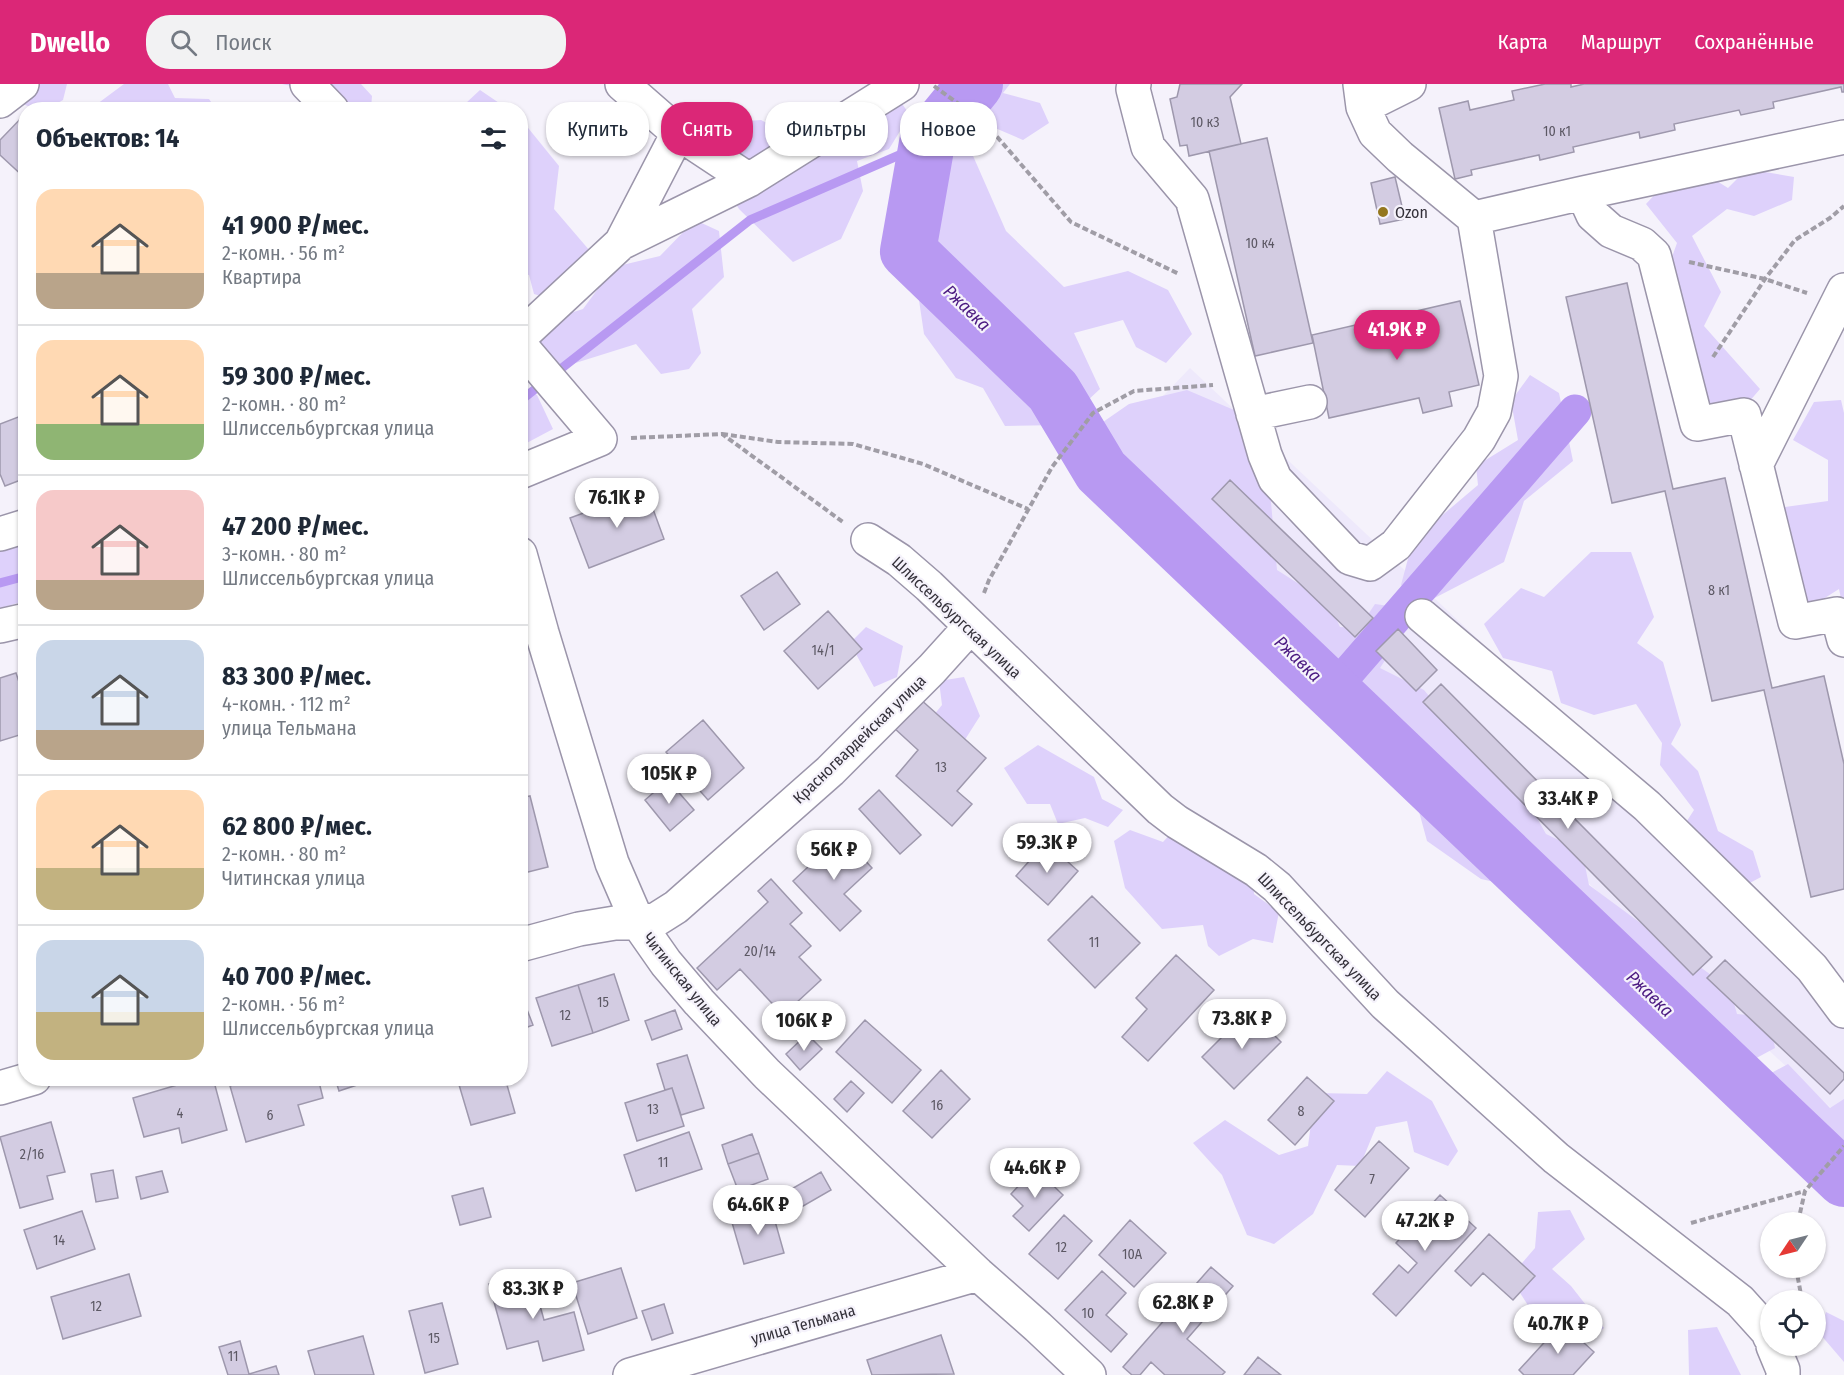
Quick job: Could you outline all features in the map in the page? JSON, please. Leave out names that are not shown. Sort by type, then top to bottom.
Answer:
[{"type":"street","points":[[0,101],[22,84]]},
{"type":"street","points":[[307,84],[324,102]]},
{"type":"street","points":[[622,84],[661,118]]},
{"type":"street","points":[[621,243],[749,180],[902,84]]},
{"type":"street","points":[[1134,84],[1133,88],[1148,147],[1192,199],[1265,455],[1275,479],[1350,558],[1370,564],[1396,545],[1479,439],[1494,412],[1501,376],[1474,218],[1400,157],[1375,133],[1361,96],[1409,84]]},
{"type":"street","points":[[1474,218],[1844,137]]},
{"type":"street","points":[[528,340],[621,243],[666,156]]},
{"type":"street","points":[[713,156],[749,180]]},
{"type":"street","points":[[1583,193],[1593,215],[1611,231],[1642,244],[1654,255],[1697,424],[1744,415],[1795,622],[1837,615],[1844,640]]},
{"type":"street","points":[[1756,465],[1841,297]]},
{"type":"street","points":[[528,345],[600,439],[528,469]]},
{"type":"street","points":[[1253,414],[1310,402]]},
{"type":"street","points":[[0,534],[18,528]]},
{"type":"street","name":"Шлиссельбургская улица","points":[[868,540],[899,560],[929,586],[1160,809],[1177,822],[1256,870],[1276,887],[1385,1004],[1556,1158],[1740,1301],[1760,1323]]},
{"type":"street","name":"Читинская улица","points":[[528,583],[612,862],[638,923],[666,963],[699,1002],[767,1074],[978,1274],[1089,1375]]},
{"type":"street","points":[[1422,616],[1647,806],[1812,968],[1844,1011]]},
{"type":"street","points":[[0,626],[18,622]]},
{"type":"street","name":"Красногвардейская улица","points":[[528,943],[579,929],[615,923],[638,923],[657,918],[676,907],[821,778],[932,669],[970,627]]},
{"type":"street","points":[[0,1088],[18,1083]]},
{"type":"street","name":"улица Тельмана","points":[[630,1375],[978,1274]]},
{"type":"street","points":[[1777,1356],[1783,1375]]},
{"type":"path","points":[[939,90],[986,124],[1071,222],[1219,293]]},
{"type":"path","points":[[1689,393],[1765,279],[1794,240],[1830,218],[1844,206]]},
{"type":"path","points":[[1654,255],[1841,297]]},
{"type":"path","points":[[970,627],[989,580],[1052,467],[1093,413],[1134,391],[1244,382]]},
{"type":"path","points":[[600,439],[722,434],[778,442],[854,444],[923,464],[1028,509]]},
{"type":"path","points":[[722,434],[868,540]]},
{"type":"path","points":[[1800,1212],[1805,1191],[1844,1146]]},
{"type":"path","points":[[1653,1234],[1805,1191]]},
{"type":"shaded area","points":[[18,84],[67,84],[63,100],[59,102],[17,101]]},
{"type":"shaded area","points":[[124,84],[168,84],[175,98],[209,99],[211,102],[100,102]]},
{"type":"shaded area","points":[[282,84],[361,84],[372,96],[372,102],[316,102],[301,88]]},
{"type":"shaded area","points":[[954,84],[1010,84],[1003,93],[1040,103],[1049,123],[1023,140],[997,129],[997,102],[964,102],[960,87]]},
{"type":"shaded area","points":[[480,90],[498,102],[467,102]]},
{"type":"shaded area","points":[[901,102],[900,131],[888,149],[888,108]]},
{"type":"shaded area","points":[[753,121],[765,122],[765,156],[870,156],[857,161],[863,191],[841,239],[793,262],[739,209],[714,169],[720,156],[753,156]]},
{"type":"shaded area","points":[[528,128],[546,150],[546,156],[551,156],[559,166],[554,209],[590,251],[554,300],[534,294],[528,275]]},
{"type":"shaded area","points":[[917,156],[973,156],[1006,231],[1064,287],[1128,271],[1168,290],[1192,334],[1166,363],[1136,347],[1123,320],[1074,333],[1100,389],[1061,425],[1005,426],[983,388],[956,378],[924,334],[915,273],[892,240],[919,165]]},
{"type":"shaded area","points":[[1747,169],[1794,177],[1792,200],[1754,216],[1727,209],[1692,236],[1721,292],[1704,326],[1760,389],[1731,423],[1682,405],[1667,271],[1677,243],[1646,204],[1660,189],[1712,178],[1728,188]]},
{"type":"shaded area","points":[[695,220],[719,231],[724,277],[692,309],[701,353],[689,369],[661,374],[636,344],[534,376],[528,370],[528,357],[545,321],[583,309],[614,267],[660,256]]},
{"type":"shaded area","points":[[1190,368],[1844,984],[1844,1120],[1116,445]]},
{"type":"shaded area","points":[[1530,375],[1559,393],[1573,461],[1524,501],[1504,562],[1423,604],[1401,585],[1413,540],[1478,485],[1476,466],[1518,440],[1511,401]]},
{"type":"shaded area","points":[[528,390],[537,395],[553,429],[528,442]]},
{"type":"shaded area","points":[[1187,390],[1234,410],[1270,491],[1277,570],[1329,603],[1340,627],[1359,628],[1375,604],[1396,607],[1408,625],[1380,668],[1424,690],[1465,740],[1511,772],[1546,834],[1582,851],[1589,885],[1730,989],[1737,1014],[1769,1017],[1775,1048],[1749,1062],[1725,1046],[1710,1027],[1664,1035],[1643,1018],[1633,988],[1574,937],[1571,899],[1481,879],[1427,841],[1396,727],[1368,719],[1319,674],[1312,647],[1269,623],[1251,598],[1197,577],[1183,540],[1106,489],[1090,431],[1129,404]]},
{"type":"shaded area","points":[[1841,400],[1844,413],[1844,613],[1839,589],[1809,608],[1767,539],[1785,507],[1828,501],[1828,460],[1793,440],[1814,402]]},
{"type":"shaded area","points":[[0,534],[18,539],[18,603],[0,608]]},
{"type":"shaded area","points":[[1591,552],[1631,552],[1654,617],[1637,643],[1663,662],[1681,725],[1671,744],[1698,771],[1718,831],[1753,851],[1761,877],[1746,885],[1685,824],[1694,810],[1660,765],[1662,743],[1636,704],[1594,715],[1561,703],[1552,671],[1503,658],[1484,624],[1521,588],[1544,597]]},
{"type":"shaded area","points":[[866,627],[903,646],[897,677],[874,687],[850,643]]},
{"type":"shaded area","points":[[964,677],[980,716],[954,757],[920,732],[942,705],[939,681]]},
{"type":"shaded area","points":[[1038,745],[1094,777],[1102,799],[1123,810],[1108,827],[1085,818],[1058,824],[1050,804],[1027,804],[1004,768]]},
{"type":"shaded area","points":[[1184,819],[1253,873],[1254,894],[1279,912],[1273,943],[1253,939],[1219,956],[1208,946],[1203,925],[1162,929],[1125,888],[1114,841],[1130,830],[1163,842]]},
{"type":"shaded area","points":[[1788,1064],[1830,1108],[1844,1099],[1844,1183],[1830,1150],[1765,1097],[1764,1077]]},
{"type":"shaded area","points":[[1387,1071],[1432,1101],[1458,1151],[1448,1166],[1414,1152],[1407,1121],[1376,1127],[1360,1166],[1337,1165],[1313,1214],[1274,1244],[1247,1235],[1222,1175],[1193,1143],[1225,1120],[1279,1155],[1308,1146],[1315,1093],[1367,1094]]},
{"type":"shaded area","points":[[1570,1210],[1585,1239],[1552,1269],[1571,1286],[1604,1328],[1575,1349],[1536,1318],[1510,1277],[1535,1248],[1538,1212]]},
{"type":"shaded area","points":[[1826,1312],[1844,1321],[1844,1362],[1826,1341]]},
{"type":"shaded area","points":[[1717,1327],[1741,1375],[1689,1375],[1688,1330]]},
{"type":"building","points":[[1180,84],[1242,84],[1230,97],[1241,144],[1189,156],[1187,145],[1180,146],[1170,99],[1177,97]]},
{"type":"building","points":[[1545,84],[1571,84],[1571,87],[1584,84],[1844,84],[1844,92],[1841,87],[1773,102],[1774,108],[1741,115],[1739,110],[1674,124],[1675,130],[1640,138],[1639,132],[1573,147],[1574,152],[1540,160],[1539,155],[1471,170],[1472,175],[1455,179],[1439,108],[1468,101],[1470,110],[1514,100],[1512,91]]},
{"type":"building","points":[[18,121],[18,172],[0,155],[0,140]]},
{"type":"building","points":[[1267,138],[1313,343],[1255,356],[1209,151]]},
{"type":"building","points":[[1395,177],[1405,219],[1380,224],[1371,183]]},
{"type":"building","points":[[1627,283],[1673,489],[1725,478],[1772,688],[1824,676],[1844,764],[1844,889],[1811,897],[1764,690],[1712,701],[1665,491],[1612,503],[1566,297]]},
{"type":"building","points":[[1460,301],[1479,385],[1449,392],[1452,406],[1423,413],[1419,398],[1329,418],[1312,335]]},
{"type":"building","points":[[18,417],[18,481],[5,486],[0,474],[0,424]]},
{"type":"building","points":[[1230,480],[1373,618],[1355,637],[1212,499]]},
{"type":"building","points":[[646,490],[664,539],[589,568],[570,518]]},
{"type":"building","points":[[777,572],[800,604],[764,630],[741,596]]},
{"type":"building","points":[[828,611],[862,649],[818,689],[784,651]]},
{"type":"building","points":[[1398,629],[1437,670],[1416,691],[1376,651]]},
{"type":"building","points":[[16,673],[18,679],[18,735],[0,741],[0,678]]},
{"type":"building","points":[[1441,684],[1712,957],[1693,975],[1423,702]]},
{"type":"building","points":[[919,698],[986,758],[957,791],[972,804],[952,826],[896,776],[918,750],[893,727]]},
{"type":"building","points":[[703,720],[744,768],[708,800],[666,752]]},
{"type":"building","points":[[668,780],[694,810],[670,831],[645,800]]},
{"type":"building","points":[[879,790],[921,835],[900,854],[859,809]]},
{"type":"building","points":[[528,796],[530,796],[548,867],[528,872]]},
{"type":"building","points":[[842,835],[872,868],[844,894],[861,911],[840,931],[793,881]]},
{"type":"building","points":[[1046,842],[1078,871],[1048,905],[1016,876]]},
{"type":"building","points":[[771,879],[802,913],[790,924],[811,946],[799,957],[821,980],[783,1015],[740,969],[717,990],[697,968],[768,902],[758,891]]},
{"type":"building","points":[[1092,896],[1140,943],[1095,988],[1048,940]]},
{"type":"building","points":[[1176,955],[1214,990],[1148,1061],[1122,1037],[1147,1009],[1136,998]]},
{"type":"building","points":[[1725,960],[1844,1073],[1844,1079],[1830,1094],[1707,978]]},
{"type":"building","points":[[614,974],[629,1020],[593,1033],[578,985]]},
{"type":"building","points":[[578,985],[593,1033],[552,1046],[536,998]]},
{"type":"building","points":[[675,1010],[682,1029],[652,1040],[645,1021]]},
{"type":"building","points":[[1249,1010],[1281,1042],[1234,1089],[1202,1057]]},
{"type":"building","points":[[528,1012],[533,1025],[528,1027]]},
{"type":"building","points":[[865,1020],[921,1070],[892,1103],[836,1052]]},
{"type":"building","points":[[807,1034],[822,1049],[800,1070],[786,1054]]},
{"type":"building","points":[[687,1055],[704,1108],[681,1115],[672,1088],[665,1090],[657,1064]]},
{"type":"building","points":[[941,1070],[970,1099],[932,1138],[903,1111]]},
{"type":"building","points":[[1307,1077],[1334,1101],[1295,1145],[1268,1120]]},
{"type":"building","points":[[851,1081],[864,1093],[847,1112],[834,1099]]},
{"type":"building","points":[[174,1086],[215,1086],[227,1130],[182,1143],[179,1128],[144,1137],[133,1098]]},
{"type":"building","points":[[230,1086],[320,1086],[323,1098],[298,1105],[304,1125],[246,1142]]},
{"type":"building","points":[[337,1086],[354,1086],[339,1091]]},
{"type":"building","points":[[459,1086],[507,1086],[515,1113],[471,1125]]},
{"type":"building","points":[[672,1088],[684,1126],[637,1141],[625,1103]]},
{"type":"building","points":[[51,1122],[65,1172],[47,1176],[53,1199],[20,1208],[0,1137]]},
{"type":"building","points":[[689,1132],[702,1169],[636,1191],[624,1155]]},
{"type":"building","points":[[752,1134],[759,1153],[728,1164],[722,1145]]},
{"type":"building","points":[[1379,1141],[1409,1168],[1365,1217],[1335,1190]]},
{"type":"building","points":[[759,1153],[768,1179],[738,1190],[728,1164]]},
{"type":"building","points":[[1035,1168],[1063,1195],[1029,1231],[1013,1216],[1023,1206],[1011,1194]]},
{"type":"building","points":[[113,1170],[118,1198],[96,1202],[91,1174]]},
{"type":"building","points":[[162,1171],[168,1192],[141,1199],[136,1177]]},
{"type":"building","points":[[821,1172],[831,1190],[798,1209],[788,1191]]},
{"type":"building","points":[[483,1188],[491,1217],[460,1225],[452,1196]]},
{"type":"building","points":[[1440,1195],[1476,1228],[1396,1316],[1373,1294],[1399,1265],[1408,1273],[1417,1263],[1396,1243]]},
{"type":"building","points":[[771,1207],[784,1253],[744,1264],[731,1219]]},
{"type":"building","points":[[82,1211],[95,1249],[37,1269],[24,1230]]},
{"type":"building","points":[[1064,1215],[1092,1241],[1058,1279],[1029,1254]]},
{"type":"building","points":[[1130,1220],[1166,1253],[1134,1287],[1099,1255]]},
{"type":"building","points":[[1489,1234],[1535,1276],[1513,1300],[1483,1273],[1471,1286],[1455,1271]]},
{"type":"building","points":[[1211,1267],[1233,1286],[1187,1339],[1225,1372],[1222,1375],[1165,1375],[1151,1362],[1140,1375],[1132,1375],[1123,1367]]},
{"type":"building","points":[[621,1268],[637,1318],[588,1334],[572,1283]]},
{"type":"building","points":[[1102,1271],[1126,1293],[1106,1315],[1127,1334],[1111,1352],[1065,1310]]},
{"type":"building","points":[[531,1273],[544,1320],[574,1312],[584,1350],[543,1361],[538,1341],[507,1349],[489,1284]]},
{"type":"building","points":[[129,1274],[141,1316],[63,1339],[51,1297]]},
{"type":"building","points":[[442,1303],[458,1364],[425,1373],[409,1311]]},
{"type":"building","points":[[664,1304],[673,1333],[652,1340],[642,1311]]},
{"type":"building","points":[[1562,1323],[1594,1352],[1573,1375],[1524,1375],[1519,1370]]},
{"type":"building","points":[[941,1335],[954,1374],[872,1375],[867,1360]]},
{"type":"building","points":[[363,1336],[374,1375],[315,1375],[308,1351]]},
{"type":"building","points":[[240,1341],[249,1374],[276,1366],[279,1375],[228,1375],[219,1347]]},
{"type":"building","points":[[1258,1357],[1281,1375],[1244,1375]]},
{"type":"waterway","name":"Ржавка","points":[[975,84],[927,143],[908,251],[1053,391],[1101,471],[1844,1179]]},
{"type":"waterway","points":[[528,395],[750,220],[900,155]]},
{"type":"waterway","points":[[1332,691],[1575,411]]},
{"type":"waterway","points":[[0,583],[18,578]]},
{"type":"place","name":"Ozon","points":[[1383,212]]}]
